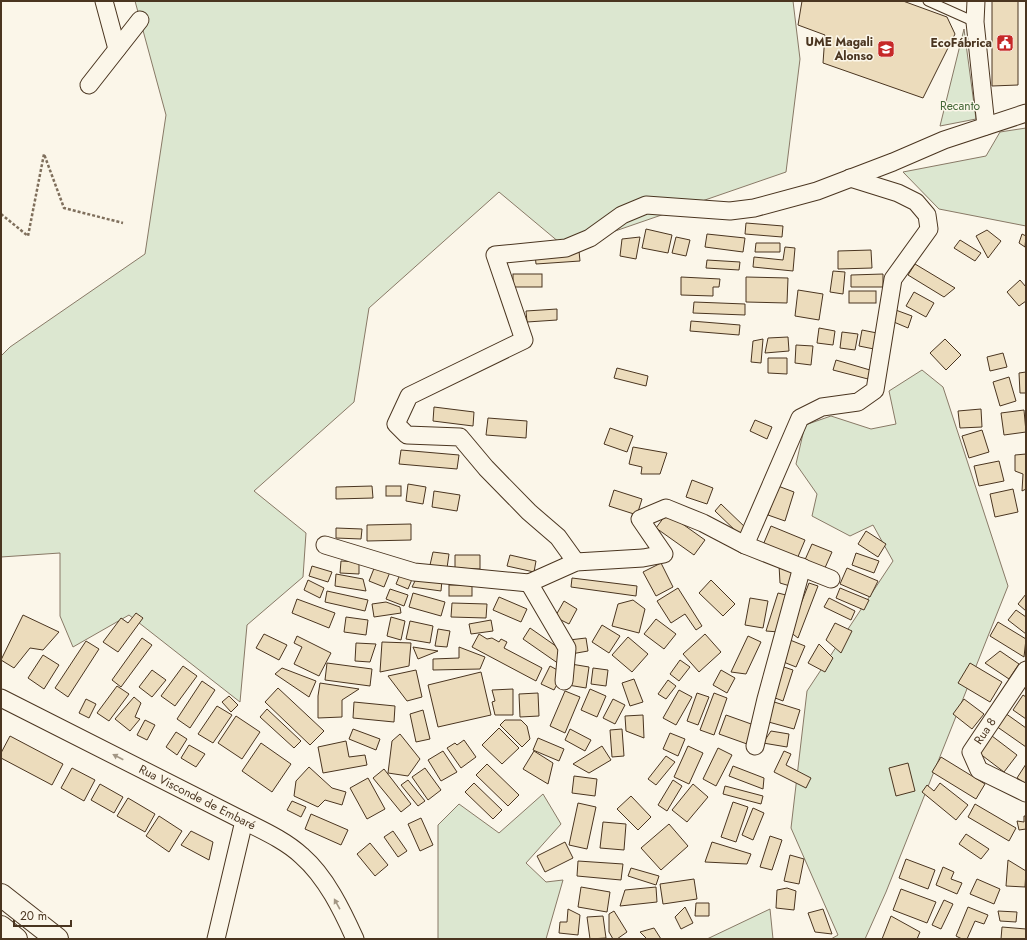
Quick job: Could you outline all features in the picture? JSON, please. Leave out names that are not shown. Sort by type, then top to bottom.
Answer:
[{"type":"main road","points":[[1,895],[57,939]]},
{"type":"main road","points":[[1,927],[16,939]]},
{"type":"street","points":[[104,1],[117,49]]},
{"type":"street","points":[[976,1],[975,22],[986,126]]},
{"type":"street","points":[[89,85],[140,20]]},
{"type":"street","points":[[576,562],[558,537],[518,501],[460,437],[407,435],[396,424],[409,396],[524,340],[495,255],[566,248],[590,238],[622,214],[646,205],[730,211],[754,208],[817,191],[944,140],[1026,113]]},
{"type":"street","points":[[744,545],[800,418],[822,407],[858,402],[874,390],[893,279],[929,229],[928,215],[916,202],[898,193],[850,178]]},
{"type":"street","points":[[325,545],[414,572],[529,583],[576,562],[643,558],[664,554],[640,519],[666,508],[703,523],[744,545],[831,579]]},
{"type":"street","points":[[755,746],[766,699],[802,567]]},
{"type":"street","points":[[529,583],[567,648],[564,681]]},
{"type":"street","name":"Rua 8","points":[[1026,670],[971,752],[979,770],[1026,793]]},
{"type":"street","name":"Rua Visconde de Embaré","points":[[1,698],[244,821],[276,838],[302,855],[317,870],[355,939]]},
{"type":"street","points":[[216,939],[244,821]]},
{"type":"lane","points":[[928,1],[938,3],[975,22]]},
{"type":"path","points":[[1,214],[28,236],[44,154],[64,208],[123,223]]},
{"type":"green space","points":[[135,1],[793,1],[800,59],[786,172],[566,248],[499,192],[369,308],[354,402],[254,491],[306,533],[303,577],[247,625],[240,702],[129,615],[73,647],[60,616],[60,553],[1,557],[1,356],[10,347],[145,254],[166,115]]},
{"type":"green space","name":"Recanto","points":[[964,29],[976,119],[940,126]]},
{"type":"green space","points":[[1026,128],[1026,226],[939,209],[903,172],[986,156],[1000,132]]},
{"type":"green space","points":[[922,370],[943,387],[1008,586],[886,892],[865,939],[831,939],[838,935],[791,828],[807,691],[893,561],[873,525],[850,536],[812,516],[817,494],[796,464],[805,425],[831,416],[871,429],[896,424],[889,391]]},
{"type":"green space","points":[[543,794],[561,824],[526,863],[546,882],[563,880],[546,939],[438,939],[438,825],[459,804],[499,833]]},
{"type":"green space","points":[[770,909],[773,939],[707,939]]},
{"type":"building","name":"UME Magali Alonso","points":[[802,1],[903,1],[947,17],[955,34],[923,98],[823,63],[825,35],[798,25]]},
{"type":"building","name":"EcoFábrica","points":[[992,1],[1018,1],[1018,85],[992,86]]},
{"type":"building","points":[[746,223],[783,226],[782,237],[745,234]]},
{"type":"building","points":[[646,229],[672,235],[668,253],[642,248]]},
{"type":"building","points":[[987,230],[1001,241],[988,258],[976,236]]},
{"type":"building","points":[[707,234],[745,238],[743,252],[705,247]]},
{"type":"building","points":[[1022,234],[1026,236],[1025,247],[1019,243]]},
{"type":"building","points":[[640,237],[636,259],[620,256],[622,239]]},
{"type":"building","points":[[676,237],[690,240],[686,256],[672,253]]},
{"type":"building","points":[[960,240],[981,253],[975,261],[954,248]]},
{"type":"building","points":[[756,243],[780,243],[780,252],[755,252]]},
{"type":"building","points":[[785,247],[795,248],[793,271],[753,267],[754,257],[783,260]]},
{"type":"building","points":[[871,250],[872,268],[838,269],[838,251]]},
{"type":"building","points":[[579,251],[580,261],[536,264],[535,254]]},
{"type":"building","points":[[707,260],[740,262],[739,270],[706,268]]},
{"type":"building","points":[[915,264],[955,288],[944,297],[908,275]]},
{"type":"building","points":[[833,271],[845,272],[843,294],[830,292]]},
{"type":"building","points":[[513,274],[542,274],[542,287],[513,287]]},
{"type":"building","points":[[883,274],[883,287],[851,287],[851,275]]},
{"type":"building","points":[[681,277],[720,279],[719,287],[713,287],[713,296],[681,295]]},
{"type":"building","points":[[746,277],[788,278],[787,303],[746,302]]},
{"type":"building","points":[[1020,280],[1026,287],[1026,301],[1019,306],[1007,292]]},
{"type":"building","points":[[798,290],[823,294],[819,320],[795,316]]},
{"type":"building","points":[[849,291],[876,291],[876,303],[849,303]]},
{"type":"building","points":[[914,292],[934,303],[926,317],[906,306]]},
{"type":"building","points":[[694,302],[745,304],[745,315],[693,313]]},
{"type":"building","points":[[557,309],[557,320],[527,322],[526,311]]},
{"type":"building","points":[[893,309],[912,316],[908,328],[889,320]]},
{"type":"building","points":[[691,321],[740,325],[739,335],[690,331]]},
{"type":"building","points":[[819,328],[835,331],[833,345],[817,343]]},
{"type":"building","points":[[862,330],[877,333],[874,349],[859,346]]},
{"type":"building","points":[[842,332],[858,334],[855,350],[840,348]]},
{"type":"building","points":[[788,337],[789,351],[765,353],[768,338]]},
{"type":"building","points":[[763,339],[761,363],[751,362],[753,341]]},
{"type":"building","points":[[945,339],[961,355],[946,370],[930,353]]},
{"type":"building","points":[[796,345],[813,346],[811,365],[795,363]]},
{"type":"building","points":[[1003,353],[1007,367],[990,371],[987,357]]},
{"type":"building","points":[[768,358],[787,358],[787,374],[768,373]]},
{"type":"building","points":[[836,360],[870,370],[868,379],[833,370]]},
{"type":"building","points":[[617,368],[648,376],[646,386],[614,378]]},
{"type":"building","points":[[1026,372],[1026,393],[1020,393],[1019,373]]},
{"type":"building","points":[[1009,377],[1016,401],[1000,406],[993,382]]},
{"type":"building","points":[[434,407],[474,412],[473,426],[433,421]]},
{"type":"building","points":[[981,409],[982,427],[960,428],[958,411]]},
{"type":"building","points":[[1024,410],[1026,432],[1004,435],[1001,413]]},
{"type":"building","points":[[488,418],[527,421],[526,438],[486,435]]},
{"type":"building","points":[[755,420],[772,427],[767,439],[750,431]]},
{"type":"building","points":[[610,428],[633,436],[627,452],[604,444]]},
{"type":"building","points":[[982,430],[989,452],[969,458],[962,436]]},
{"type":"building","points":[[633,447],[667,453],[660,474],[641,474],[642,467],[629,464]]},
{"type":"building","points":[[401,450],[459,455],[457,469],[399,464]]},
{"type":"building","points":[[1026,454],[1026,489],[1022,491],[1023,474],[1015,471],[1015,455]]},
{"type":"building","points":[[999,461],[1004,481],[979,486],[974,466]]},
{"type":"building","points":[[692,480],[713,488],[707,504],[686,497]]},
{"type":"building","points":[[408,484],[426,487],[423,504],[406,501]]},
{"type":"building","points":[[372,486],[373,498],[336,499],[336,487]]},
{"type":"building","points":[[386,486],[401,486],[401,496],[386,496]]},
{"type":"building","points":[[778,486],[794,492],[785,521],[768,515]]},
{"type":"building","points":[[1013,489],[1018,512],[995,517],[990,494]]},
{"type":"building","points":[[614,490],[642,499],[637,515],[609,506]]},
{"type":"building","points":[[434,491],[460,495],[457,511],[432,507]]},
{"type":"building","points":[[721,504],[747,529],[740,535],[715,511]]},
{"type":"building","points":[[667,513],[705,540],[694,555],[656,528]]},
{"type":"building","points":[[411,524],[411,540],[367,541],[367,525]]},
{"type":"building","points":[[771,526],[805,540],[797,559],[763,545]]},
{"type":"building","points":[[336,528],[362,529],[361,539],[336,538]]},
{"type":"building","points":[[866,531],[886,544],[878,557],[858,544]]},
{"type":"building","points":[[812,544],[832,552],[824,570],[804,562]]},
{"type":"building","points":[[433,552],[449,554],[447,568],[430,565]]},
{"type":"building","points":[[856,553],[879,561],[874,573],[852,565]]},
{"type":"building","points":[[455,555],[480,555],[480,569],[455,568]]},
{"type":"building","points":[[510,555],[536,561],[534,572],[507,566]]},
{"type":"building","points":[[341,561],[359,562],[359,574],[340,573]]},
{"type":"building","points":[[661,563],[673,587],[656,596],[643,572]]},
{"type":"building","points":[[779,565],[795,569],[790,586],[780,583]]},
{"type":"building","points":[[312,566],[332,572],[328,582],[309,576]]},
{"type":"building","points":[[375,566],[390,572],[384,587],[369,581]]},
{"type":"building","points":[[847,568],[878,581],[870,597],[840,584]]},
{"type":"building","points":[[401,572],[413,577],[408,589],[396,584]]},
{"type":"building","points":[[336,574],[363,579],[366,591],[335,586]]},
{"type":"building","points":[[417,577],[442,580],[441,591],[412,587]]},
{"type":"building","points":[[572,578],[637,586],[636,596],[571,587]]},
{"type":"building","points":[[308,580],[324,588],[320,598],[304,590]]},
{"type":"building","points":[[711,580],[735,604],[723,616],[699,593]]},
{"type":"building","points":[[809,583],[818,586],[798,638],[790,632]]},
{"type":"building","points":[[449,585],[472,585],[472,596],[449,596]]},
{"type":"building","points":[[678,588],[702,626],[696,630],[685,614],[671,623],[657,601]]},
{"type":"building","points":[[840,588],[869,600],[864,610],[836,598]]},
{"type":"building","points":[[390,589],[408,595],[404,606],[386,599]]},
{"type":"building","points":[[327,591],[368,600],[365,611],[325,602]]},
{"type":"building","points":[[413,593],[445,602],[441,616],[409,607]]},
{"type":"building","points":[[778,593],[790,596],[779,632],[766,631]]},
{"type":"building","points":[[1026,594],[1026,611],[1018,604]]},
{"type":"building","points":[[499,597],[527,609],[521,622],[493,610]]},
{"type":"building","points":[[750,598],[768,601],[763,628],[745,625]]},
{"type":"building","points":[[829,598],[855,611],[851,620],[824,607]]},
{"type":"building","points":[[297,599],[335,613],[329,628],[292,613]]},
{"type":"building","points":[[633,600],[645,609],[639,633],[612,626],[618,604]]},
{"type":"building","points":[[564,601],[577,609],[569,624],[555,617]]},
{"type":"building","points":[[386,602],[400,607],[401,613],[374,617],[372,604]]},
{"type":"building","points":[[452,603],[487,604],[486,618],[451,617]]},
{"type":"building","points":[[1016,610],[1026,617],[1026,634],[1008,620]]},
{"type":"building","points":[[136,613],[143,618],[118,652],[103,642],[121,618],[128,623]]},
{"type":"building","points":[[23,615],[59,632],[43,650],[30,648],[14,668],[1,660]]},
{"type":"building","points":[[346,617],[368,620],[366,635],[344,632]]},
{"type":"building","points":[[391,617],[405,621],[401,640],[387,636]]},
{"type":"building","points":[[656,619],[676,634],[664,649],[644,634]]},
{"type":"building","points":[[491,620],[493,631],[471,634],[469,624]]},
{"type":"building","points":[[410,621],[433,626],[430,643],[406,639]]},
{"type":"building","points":[[998,622],[1026,639],[1024,657],[990,636]]},
{"type":"building","points":[[835,623],[852,631],[841,653],[826,640]]},
{"type":"building","points":[[602,625],[620,636],[609,653],[592,642]]},
{"type":"building","points":[[530,628],[563,651],[559,664],[523,639]]},
{"type":"building","points":[[438,629],[450,631],[447,647],[435,646]]},
{"type":"building","points":[[264,634],[287,645],[279,660],[256,648]]},
{"type":"building","points":[[479,634],[487,639],[492,638],[499,642],[501,639],[507,642],[504,648],[542,668],[536,681],[472,647]]},
{"type":"building","points":[[705,634],[721,652],[699,672],[683,654]]},
{"type":"building","points":[[297,636],[331,653],[319,676],[294,664],[302,647],[294,643]]},
{"type":"building","points":[[748,636],[761,642],[746,674],[731,672]]},
{"type":"building","points":[[628,637],[648,654],[632,672],[612,655]]},
{"type":"building","points":[[142,638],[152,645],[121,687],[112,680]]},
{"type":"building","points":[[586,638],[588,651],[571,654],[569,640]]},
{"type":"building","points":[[790,640],[805,646],[796,667],[781,661]]},
{"type":"building","points":[[86,641],[99,649],[68,697],[55,688]]},
{"type":"building","points":[[382,642],[411,643],[409,666],[380,672]]},
{"type":"building","points":[[356,643],[376,644],[370,662],[355,661]]},
{"type":"building","points":[[819,644],[833,658],[825,672],[808,663]]},
{"type":"building","points":[[413,647],[438,651],[418,659]]},
{"type":"building","points":[[459,647],[485,657],[480,669],[433,670],[433,659],[459,658]]},
{"type":"building","points":[[1000,651],[1019,664],[1009,679],[985,663]]},
{"type":"building","points":[[43,655],[59,665],[44,689],[28,678]]},
{"type":"building","points":[[680,660],[690,667],[679,681],[670,674]]},
{"type":"building","points":[[327,663],[372,669],[370,686],[325,680]]},
{"type":"building","points":[[970,663],[1002,682],[990,702],[958,683]]},
{"type":"building","points":[[571,664],[589,667],[586,688],[568,685]]},
{"type":"building","points":[[183,666],[197,676],[175,706],[161,696]]},
{"type":"building","points":[[550,666],[563,673],[554,690],[541,684]]},
{"type":"building","points":[[781,666],[793,670],[783,701],[770,696]]},
{"type":"building","points":[[282,668],[316,681],[309,697],[275,674]]},
{"type":"building","points":[[593,668],[608,670],[606,686],[591,684]]},
{"type":"building","points":[[152,670],[166,680],[152,697],[139,687]]},
{"type":"building","points":[[416,670],[422,697],[407,701],[388,676]]},
{"type":"building","points":[[721,670],[735,678],[727,693],[713,685]]},
{"type":"building","points":[[481,672],[491,715],[438,727],[428,685]]},
{"type":"building","points":[[634,679],[643,702],[630,706],[622,683]]},
{"type":"building","points":[[668,680],[676,686],[666,699],[658,694]]},
{"type":"building","points":[[202,681],[215,690],[190,728],[177,719]]},
{"type":"building","points":[[320,683],[359,689],[342,700],[342,717],[318,718],[318,696]]},
{"type":"building","points":[[117,686],[129,694],[109,721],[97,713]]},
{"type":"building","points":[[278,688],[324,731],[310,745],[265,702]]},
{"type":"building","points":[[513,689],[513,715],[495,715],[492,702],[495,701],[492,690]]},
{"type":"building","points":[[590,689],[606,696],[597,717],[581,710]]},
{"type":"building","points":[[679,690],[692,697],[676,725],[663,718]]},
{"type":"building","points":[[565,691],[580,697],[565,733],[550,726]]},
{"type":"building","points":[[538,693],[539,716],[520,717],[519,694]]},
{"type":"building","points":[[697,693],[709,697],[698,725],[687,721]]},
{"type":"building","points":[[714,693],[727,698],[714,735],[700,730]]},
{"type":"building","points":[[1023,695],[1026,697],[1026,719],[1013,710]]},
{"type":"building","points":[[229,696],[238,705],[231,712],[222,702]]},
{"type":"building","points":[[134,697],[141,703],[135,717],[140,719],[130,731],[115,719]]},
{"type":"building","points":[[86,699],[96,704],[89,718],[79,713]]},
{"type":"building","points":[[613,699],[625,705],[615,724],[603,718]]},
{"type":"building","points":[[964,699],[984,714],[972,729],[953,714]]},
{"type":"building","points":[[771,701],[800,710],[794,729],[765,721]]},
{"type":"building","points":[[354,702],[395,706],[394,722],[353,718]]},
{"type":"building","points":[[217,706],[232,715],[213,743],[198,734]]},
{"type":"building","points":[[267,709],[301,741],[294,748],[260,717]]},
{"type":"building","points":[[423,710],[430,739],[416,742],[410,714]]},
{"type":"building","points":[[1005,713],[1026,728],[1026,747],[996,726]]},
{"type":"building","points":[[643,715],[644,738],[626,731],[625,716]]},
{"type":"building","points":[[726,715],[754,725],[747,744],[719,734]]},
{"type":"building","points":[[236,716],[260,732],[242,759],[218,743]]},
{"type":"building","points":[[145,720],[155,725],[147,740],[137,735]]},
{"type":"building","points":[[505,720],[521,720],[527,726],[530,739],[522,747],[500,725]]},
{"type":"building","points":[[499,728],[519,748],[502,764],[482,745]]},
{"type":"building","points":[[353,729],[380,739],[376,750],[349,739]]},
{"type":"building","points":[[570,729],[591,740],[585,751],[565,740]]},
{"type":"building","points":[[622,729],[624,756],[612,757],[610,730]]},
{"type":"building","points":[[771,731],[789,734],[787,747],[763,743]]},
{"type":"building","points":[[176,732],[187,739],[177,755],[166,747]]},
{"type":"building","points":[[670,733],[685,739],[678,756],[663,749]]},
{"type":"building","points":[[400,734],[420,759],[408,776],[388,773],[392,741]]},
{"type":"building","points":[[10,736],[63,764],[52,785],[1,758],[1,753]]},
{"type":"building","points":[[992,736],[1017,755],[1004,772],[979,753]]},
{"type":"building","points":[[538,738],[564,749],[559,761],[533,750]]},
{"type":"building","points":[[464,740],[476,757],[461,768],[447,748],[455,743],[457,745]]},
{"type":"building","points":[[346,741],[349,757],[365,755],[367,765],[323,773],[318,747]]},
{"type":"building","points":[[261,743],[291,764],[272,792],[242,771]]},
{"type":"building","points":[[189,745],[205,754],[196,767],[181,758]]},
{"type":"building","points":[[602,746],[611,760],[589,773],[573,764]]},
{"type":"building","points":[[688,746],[703,753],[689,784],[674,777]]},
{"type":"building","points":[[718,748],[732,755],[716,786],[703,779]]},
{"type":"building","points":[[443,751],[457,772],[441,781],[428,760]]},
{"type":"building","points":[[534,751],[553,763],[548,784],[523,769]]},
{"type":"building","points":[[784,751],[791,754],[786,765],[811,778],[806,788],[774,772]]},
{"type":"building","points":[[666,756],[675,762],[656,785],[648,779]]},
{"type":"building","points":[[941,757],[985,784],[976,799],[932,772]]},
{"type":"building","points":[[908,763],[915,791],[896,796],[889,768]]},
{"type":"building","points":[[487,764],[519,795],[508,806],[476,775]]},
{"type":"building","points":[[1026,764],[1026,784],[1017,778]]},
{"type":"building","points":[[733,766],[764,778],[763,789],[729,776]]},
{"type":"building","points":[[309,767],[332,788],[346,792],[342,805],[325,800],[318,807],[294,796],[296,781]]},
{"type":"building","points":[[72,768],[95,780],[84,801],[61,788]]},
{"type":"building","points":[[425,768],[441,790],[428,800],[412,777]]},
{"type":"building","points":[[384,769],[411,804],[401,812],[373,778]]},
{"type":"building","points":[[574,776],[597,779],[595,796],[572,793]]},
{"type":"building","points":[[368,778],[385,809],[367,819],[350,788]]},
{"type":"building","points":[[408,780],[425,801],[418,806],[401,785]]},
{"type":"building","points":[[673,780],[682,786],[667,811],[658,805]]},
{"type":"building","points":[[474,783],[502,810],[493,819],[465,792]]},
{"type":"building","points":[[940,783],[968,805],[956,820],[922,792],[927,785],[934,791]]},
{"type":"building","points":[[100,784],[123,797],[114,813],[91,800]]},
{"type":"building","points":[[693,784],[708,797],[687,822],[672,810]]},
{"type":"building","points":[[725,786],[763,796],[761,804],[723,794]]},
{"type":"building","points":[[631,796],[651,817],[638,830],[617,809]]},
{"type":"building","points":[[128,798],[155,814],[145,832],[117,816]]},
{"type":"building","points":[[292,801],[306,807],[301,817],[287,810]]},
{"type":"building","points":[[733,802],[748,807],[736,842],[721,837]]},
{"type":"building","points":[[578,803],[596,807],[587,849],[569,845]]},
{"type":"building","points":[[975,804],[1016,828],[1009,841],[968,817]]},
{"type":"building","points":[[753,808],[764,813],[753,840],[742,835]]},
{"type":"building","points":[[311,814],[348,830],[341,845],[305,829]]},
{"type":"building","points":[[159,816],[182,831],[169,852],[146,836]]},
{"type":"building","points":[[1024,816],[1026,816],[1026,829],[1019,830],[1017,821],[1024,822]]},
{"type":"building","points":[[421,818],[433,845],[420,851],[408,824]]},
{"type":"building","points":[[603,822],[626,824],[624,850],[600,848]]},
{"type":"building","points":[[669,824],[688,846],[661,870],[641,848]]},
{"type":"building","points":[[191,831],[213,842],[209,860],[181,845]]},
{"type":"building","points":[[393,831],[407,851],[398,857],[384,837]]},
{"type":"building","points":[[966,834],[989,849],[981,859],[959,844]]},
{"type":"building","points":[[770,836],[782,840],[772,870],[760,867]]},
{"type":"building","points":[[565,842],[573,858],[545,872],[537,856]]},
{"type":"building","points":[[712,842],[751,854],[747,864],[705,862]]},
{"type":"building","points":[[370,843],[388,865],[375,876],[357,854]]},
{"type":"building","points":[[790,855],[804,859],[799,884],[784,881]]},
{"type":"building","points":[[906,859],[935,870],[928,889],[899,878]]},
{"type":"building","points":[[1008,860],[1026,871],[1025,887],[1006,886]]},
{"type":"building","points":[[578,861],[623,864],[621,880],[577,876]]},
{"type":"building","points":[[943,867],[954,872],[951,879],[962,883],[957,894],[936,885]]},
{"type":"building","points":[[631,868],[659,876],[656,885],[628,876]]},
{"type":"building","points":[[694,879],[697,899],[663,904],[660,884]]},
{"type":"building","points":[[977,879],[1000,889],[994,904],[970,894]]},
{"type":"building","points":[[581,887],[610,892],[607,912],[578,907]]},
{"type":"building","points":[[656,887],[657,902],[620,906],[625,890]]},
{"type":"building","points":[[787,888],[796,891],[794,910],[776,908],[777,890]]},
{"type":"building","points":[[901,889],[936,902],[927,923],[893,910]]},
{"type":"building","points":[[944,900],[953,904],[941,929],[932,925]]},
{"type":"building","points":[[696,903],[709,903],[709,916],[695,916]]},
{"type":"building","points":[[685,907],[693,923],[681,929],[675,917]]},
{"type":"building","points":[[968,907],[988,915],[984,924],[975,921],[967,939],[962,939],[956,936]]},
{"type":"building","points":[[568,909],[580,915],[578,935],[559,933],[560,922],[567,922]]},
{"type":"building","points":[[823,909],[832,934],[815,932],[808,913]]},
{"type":"building","points":[[614,911],[627,932],[617,939],[613,939],[609,932],[609,914]]},
{"type":"building","points":[[998,911],[1017,912],[1016,922],[1000,921]]},
{"type":"building","points":[[603,916],[606,938],[590,939],[587,917]]},
{"type":"building","points":[[891,916],[920,932],[917,939],[882,939]]},
{"type":"building","points":[[1002,927],[1026,929],[1026,939],[1001,939]]},
{"type":"building","points":[[654,928],[661,939],[647,939],[640,932]]},
{"type":"place","name":"EcoFábrica","points":[[1005,43]]},
{"type":"place","name":"UME Magali Alonso","points":[[886,49]]}]
